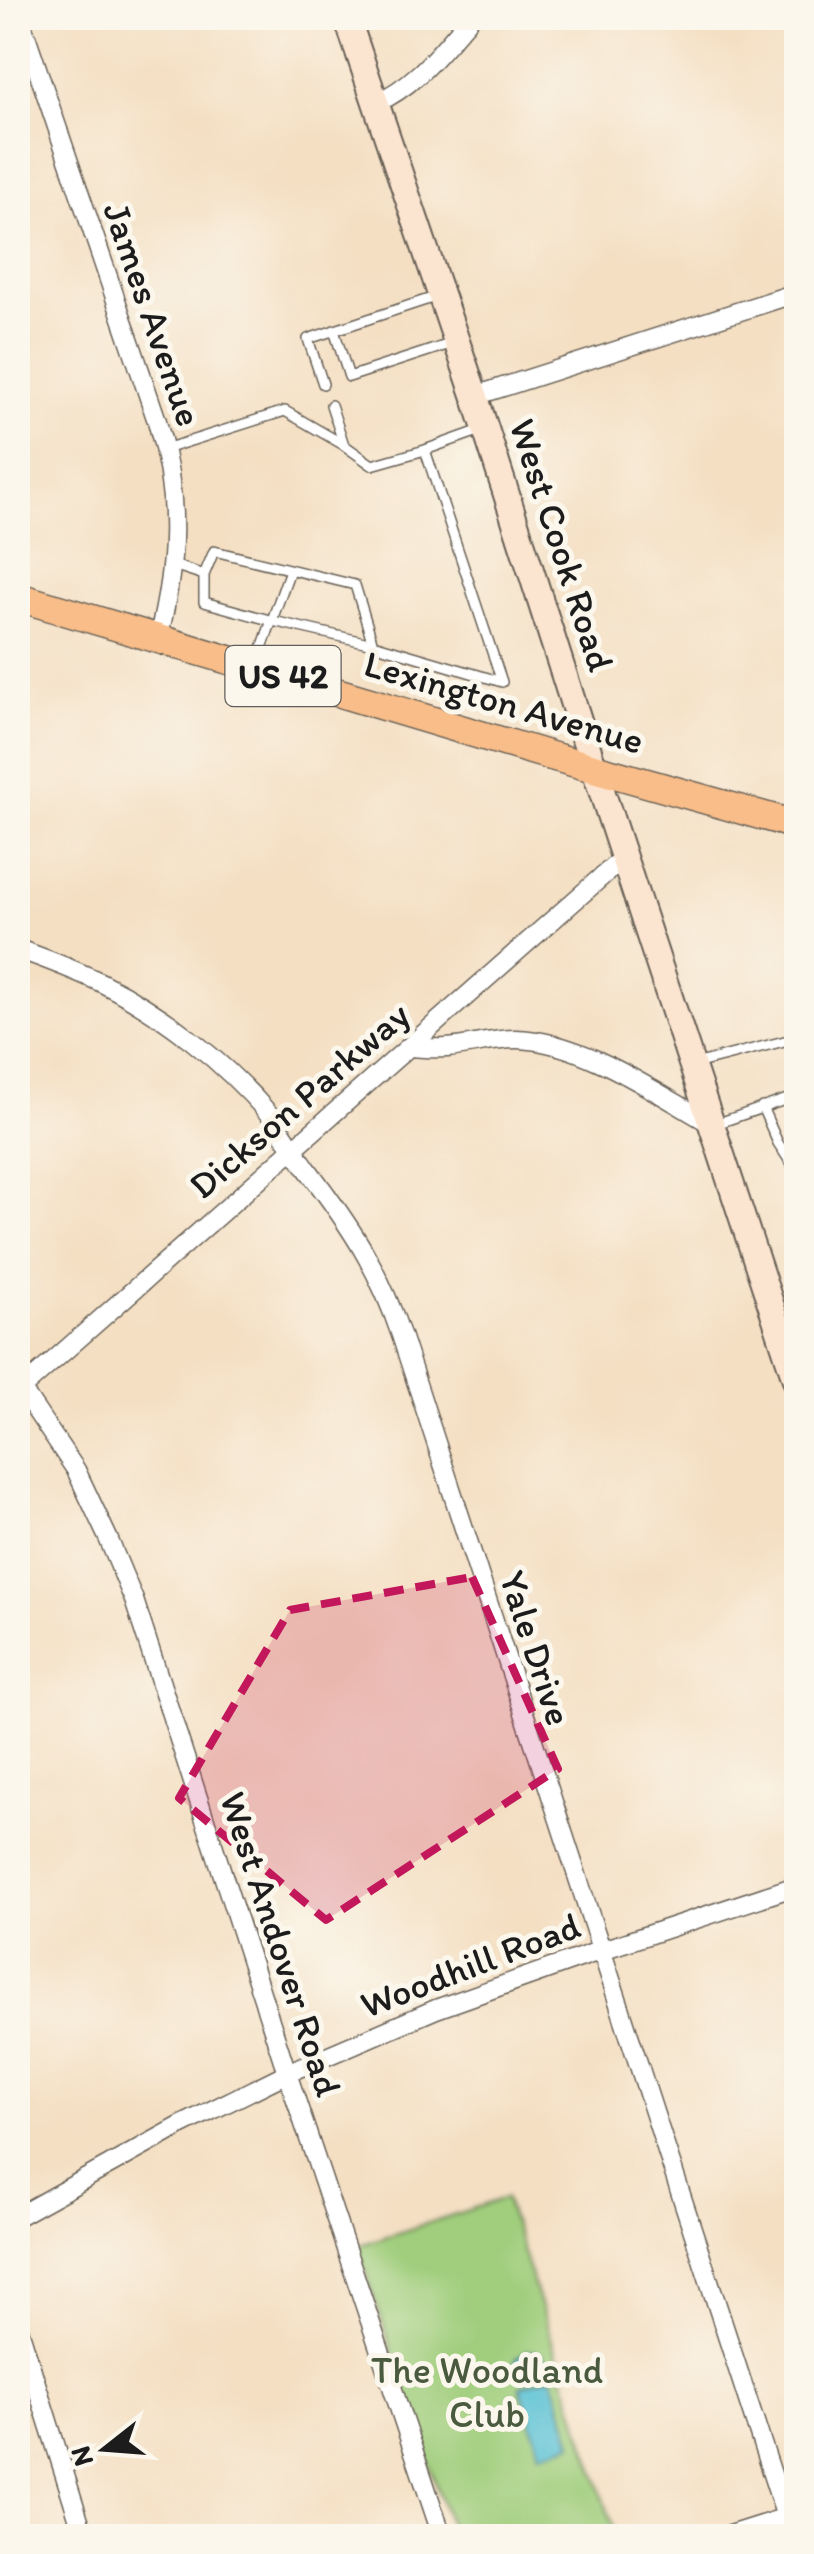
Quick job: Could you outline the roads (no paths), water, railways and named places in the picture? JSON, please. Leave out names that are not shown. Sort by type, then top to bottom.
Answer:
[{"type":"main road","name":"West Cook Road","points":[[348,18],[796,1380]]},
{"type":"main road","name":"Lexington Avenue","points":[[18,597],[796,826]]},
{"type":"street","name":"James Avenue","points":[[20,18],[165,450],[173,497],[173,565],[158,639]]},
{"type":"street","points":[[376,103],[406,87],[470,18]]},
{"type":"street","points":[[794,18],[796,27]]},
{"type":"street","points":[[475,396],[796,293]]},
{"type":"street","name":"Dickson Parkway","points":[[19,1388],[624,857]]},
{"type":"street","name":"Yale Drive","points":[[18,948],[104,984],[168,1024],[232,1076],[270,1116],[351,1228],[372,1264],[389,1300],[791,2515]]},
{"type":"street","points":[[408,1047],[444,1048],[514,1039],[544,1041],[604,1063],[713,1125]]},
{"type":"street","name":"West Andover Road","points":[[19,1388],[76,1470],[134,1600],[442,2536]]},
{"type":"street","name":"Woodhill Road","points":[[18,2216],[288,2073],[436,2009],[796,1886]]},
{"type":"street","points":[[18,2326],[84,2536]]},
{"type":"street","points":[[726,2536],[791,2515]]},
{"type":"lane","points":[[323,384],[308,339],[441,295]]},
{"type":"lane","points":[[334,330],[349,376],[456,342]]},
{"type":"lane","points":[[331,405],[344,445]]},
{"type":"lane","points":[[165,450],[285,411],[372,465],[485,429]]},
{"type":"lane","points":[[373,644],[355,585],[214,551],[204,574],[204,602],[373,644],[502,682],[425,450]]},
{"type":"lane","points":[[173,565],[204,574]]},
{"type":"lane","points":[[255,668],[290,570]]},
{"type":"lane","points":[[692,1065],[796,1038]]},
{"type":"lane","points":[[713,1125],[796,1096]]},
{"type":"lane","points":[[762,1108],[778,1143],[796,1165]]},
{"type":"water","points":[[527,2351],[540,2354],[547,2365],[515,2375],[516,2358]]},
{"type":"water","points":[[552,2376],[573,2443],[541,2453],[520,2386]]},
{"type":"park label","name":"The Woodland Club","points":[[487,2392]]}]
